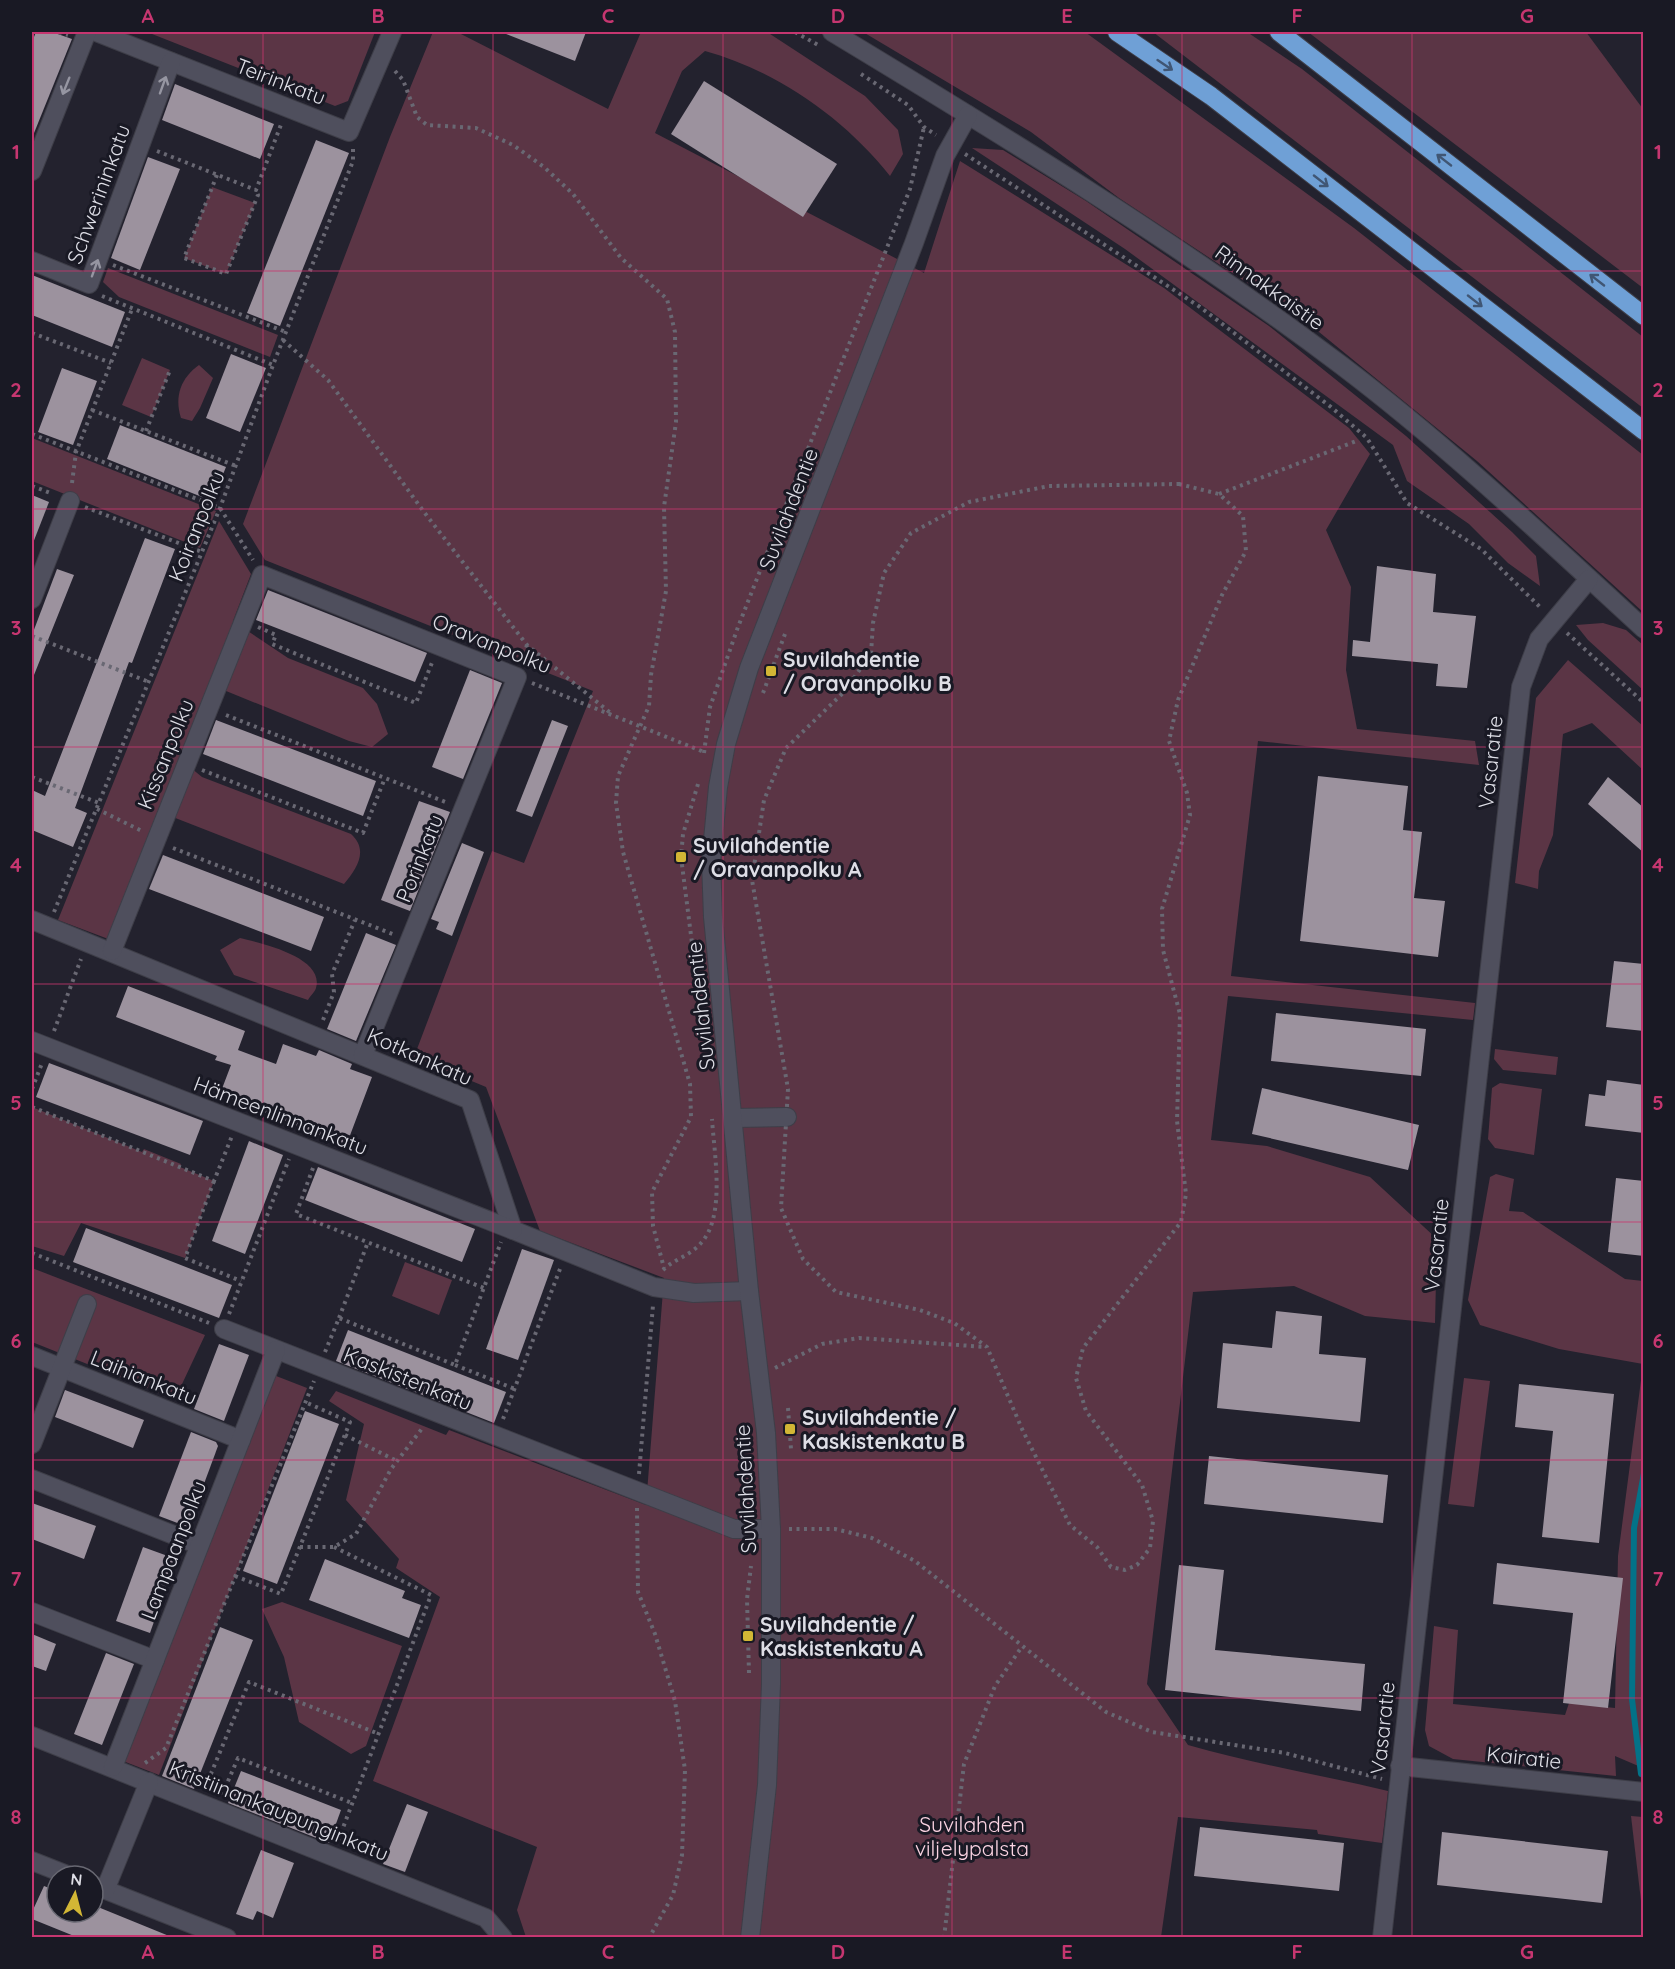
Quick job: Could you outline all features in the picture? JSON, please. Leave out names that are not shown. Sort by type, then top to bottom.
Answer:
[{"type":"highway","points":[[1117,32],[1211,96],[1644,431]]},
{"type":"highway","points":[[1279,32],[1644,316]]},
{"type":"street","points":[[32,171],[87,32]]},
{"type":"street","name":"Teirinkatu","points":[[96,32],[349,132]]},
{"type":"street","points":[[349,132],[392,32]]},
{"type":"street","name":"Rinnakkaistie","points":[[832,32],[1082,185],[1186,255],[1342,366],[1439,444],[1644,629]]},
{"type":"street","name":"Schwerininkatu","points":[[32,261],[89,284],[171,62]]},
{"type":"street","name":"Suvilahdentie","points":[[750,1938],[767,1785],[771,1684],[771,1530],[766,1433],[749,1291],[714,929],[711,861],[718,787],[726,744],[749,668],[951,145],[968,115]]},
{"type":"street","points":[[32,599],[70,501]]},
{"type":"street","name":"Kissanpolku","points":[[112,951],[262,575]]},
{"type":"street","name":"Oravanpolku","points":[[262,575],[517,677]]},
{"type":"street","name":"Vasaratie","points":[[1382,1938],[1521,687],[1539,639],[1589,579]]},
{"type":"street","name":"Porinkatu","points":[[363,1055],[517,677]]},
{"type":"street","name":"Kotkankatu","points":[[40,923],[470,1100],[510,1229]]},
{"type":"street","name":"Hämeenlinnankatu","points":[[40,1044],[510,1229]]},
{"type":"street","points":[[734,1118],[787,1117]]},
{"type":"street","points":[[510,1229],[654,1287],[694,1293],[749,1291]]},
{"type":"street","points":[[32,1444],[87,1304]]},
{"type":"street","name":"Kaskistenkatu","points":[[224,1329],[637,1493],[734,1529],[771,1530]]},
{"type":"street","name":"Lampaanpolku","points":[[121,1771],[154,1660],[276,1350]]},
{"type":"street","name":"Laihiankatu","points":[[32,1356],[241,1440]]},
{"type":"street","points":[[32,1479],[200,1545]]},
{"type":"street","points":[[32,1612],[154,1660]]},
{"type":"street","name":"Kristiinankaupunginkatu","points":[[32,1736],[486,1918],[503,1938]]},
{"type":"street","name":"Kairatie","points":[[1399,1774],[1644,1792]]},
{"type":"street","points":[[105,1874],[149,1782]]},
{"type":"street","points":[[105,1889],[227,1938]]},
{"type":"path","points":[[795,32],[821,47]]},
{"type":"path","points":[[391,67],[403,80],[417,117],[427,124],[476,128],[513,145],[544,167],[573,194],[621,258],[667,299],[675,332],[675,422],[664,507],[666,591],[651,675],[649,706],[642,727],[618,776],[615,803],[623,852],[690,1084],[691,1117],[652,1192],[653,1226],[664,1268]]},
{"type":"path","points":[[859,72],[908,105],[924,127],[1200,307],[1330,407],[1367,438],[1407,503],[1480,549],[1644,703]]},
{"type":"path","points":[[217,175],[184,258],[226,274],[258,195],[256,190],[282,122]]},
{"type":"path","points":[[702,761],[710,707],[738,627],[910,189],[924,127]]},
{"type":"path","name":"Koiranpolku","points":[[40,923],[97,809],[220,508],[353,161],[349,132]]},
{"type":"path","points":[[141,144],[256,190]]},
{"type":"path","points":[[104,261],[286,332]]},
{"type":"path","points":[[89,284],[92,291],[132,309],[273,365]]},
{"type":"path","points":[[70,501],[76,452],[132,309]]},
{"type":"path","points":[[32,333],[111,363]]},
{"type":"path","points":[[283,340],[328,380],[424,512],[527,645],[613,716]]},
{"type":"path","points":[[146,431],[170,370]]},
{"type":"path","points":[[93,410],[236,466]]},
{"type":"path","points":[[32,434],[220,508],[262,575]]},
{"type":"path","points":[[1219,494],[1359,440]]},
{"type":"path","points":[[1179,484],[1219,494],[1243,516],[1246,551],[1222,595],[1178,700],[1170,741],[1187,793],[1190,815],[1162,909],[1163,950],[1180,1014],[1177,1121],[1186,1194],[1181,1222],[1083,1348],[1076,1378],[1086,1411],[1142,1485],[1153,1521],[1150,1548],[1137,1565],[1125,1570],[1111,1567],[1097,1547],[1070,1526],[1022,1429],[987,1347],[954,1323],[920,1310],[836,1292],[803,1259],[781,1208],[789,1089],[752,880],[764,800],[786,748],[843,693],[871,654],[873,623],[884,573],[911,533],[969,502],[1049,486],[1179,484]]},
{"type":"path","points":[[32,486],[202,552]]},
{"type":"path","points":[[244,621],[276,635],[273,644],[416,703],[439,646]]},
{"type":"path","points":[[761,697],[785,634]]},
{"type":"path","points":[[32,636],[149,682]]},
{"type":"path","name":"Oravanpolku","points":[[517,677],[704,752]]},
{"type":"path","points":[[209,708],[463,809]]},
{"type":"path","points":[[186,764],[363,833],[385,778]]},
{"type":"path","points":[[32,777],[99,803]]},
{"type":"path","points":[[699,780],[683,834],[681,857],[706,1053]]},
{"type":"path","points":[[97,809],[155,839],[410,941]]},
{"type":"path","points":[[317,1036],[334,992],[333,974],[356,920]]},
{"type":"path","points":[[32,1089],[40,1044],[88,942]]},
{"type":"path","points":[[32,1107],[214,1181]]},
{"type":"path","points":[[649,1938],[673,1895],[682,1855],[684,1770],[675,1701],[655,1634],[638,1592],[637,1493],[654,1287],[664,1268],[686,1257],[703,1242],[715,1213],[716,1185],[711,1109]]},
{"type":"path","points":[[238,1122],[185,1258],[241,1281]]},
{"type":"path","points":[[32,1253],[224,1329],[294,1144]]},
{"type":"path","points":[[319,1154],[296,1214],[484,1288]]},
{"type":"path","points":[[455,1365],[484,1288],[510,1229]]},
{"type":"path","points":[[121,1771],[166,1748],[368,1242]]},
{"type":"path","points":[[497,1437],[567,1251]]},
{"type":"path","points":[[339,1318],[514,1389]]},
{"type":"path","points":[[775,1368],[822,1344],[859,1338],[987,1347]]},
{"type":"path","points":[[236,1576],[281,1594],[345,1435],[350,1422],[305,1402]]},
{"type":"path","points":[[788,1408],[791,1449]]},
{"type":"path","points":[[334,1547],[356,1534],[397,1461],[419,1428],[443,1416]]},
{"type":"path","points":[[345,1435],[397,1461]]},
{"type":"path","points":[[771,1530],[835,1529],[872,1538],[915,1561],[1106,1712],[1152,1732],[1399,1774]]},
{"type":"path","points":[[300,1547],[334,1547],[431,1595],[332,1856]]},
{"type":"path","points":[[747,1599],[749,1673]]},
{"type":"path","points":[[944,1938],[964,1764],[995,1686],[1021,1647]]},
{"type":"path","points":[[208,1806],[249,1682],[379,1734]]},
{"type":"path","points":[[208,1806],[238,1758],[352,1803]]},
{"type":"green space","points":[[147,32],[375,32],[348,101],[335,106]]},
{"type":"green space","name":"Suvilahden viljelypalsta","points":[[433,32],[457,32],[608,109],[641,32],[767,32],[865,96],[898,130],[903,154],[890,176],[852,135],[807,99],[758,71],[705,51],[682,71],[655,133],[924,273],[960,161],[1164,288],[1349,428],[1370,454],[1326,530],[1351,587],[1346,670],[1357,729],[1475,741],[1479,765],[1258,741],[1231,976],[1475,1003],[1473,1020],[1228,996],[1211,1140],[1267,1146],[1370,1177],[1437,1239],[1435,1323],[1365,1316],[1294,1286],[1193,1292],[1147,1684],[1188,1745],[1388,1791],[1382,1843],[1318,1834],[1317,1830],[1178,1817],[1161,1937],[526,1937],[517,1910],[537,1847],[373,1781],[440,1597],[396,1568],[399,1559],[346,1500],[364,1424],[329,1401],[336,1391],[446,1435],[449,1430],[646,1505],[664,1278],[540,1231],[486,1087],[414,1057],[492,851],[524,863],[593,691],[265,560],[243,524],[390,137]]},
{"type":"green space","points":[[863,32],[1085,32],[1354,228],[1643,455],[1643,612],[1477,461],[1308,323],[1119,198],[1031,132]]},
{"type":"green space","points":[[1153,32],[1247,32],[1302,69],[1643,337],[1643,408]]},
{"type":"green space","points":[[1308,32],[1586,32],[1643,109],[1643,288]]},
{"type":"green space","points":[[972,148],[1003,150],[1086,201],[1269,326],[1406,436],[1512,532],[1536,556],[1540,586],[1508,563],[1469,524],[1407,481],[1393,445],[1125,249]]},
{"type":"green space","points":[[212,187],[255,203],[226,274],[184,258]]},
{"type":"green space","points":[[108,268],[278,335],[270,357],[119,297],[103,282]]},
{"type":"green space","points":[[142,358],[170,370],[151,417],[122,405]]},
{"type":"green space","points":[[199,365],[213,378],[192,421],[181,418],[178,402],[184,382]]},
{"type":"green space","points":[[32,438],[216,511],[200,548],[32,481]]},
{"type":"green space","points":[[219,521],[251,574],[233,621],[288,658],[363,688],[377,704],[388,734],[372,747],[349,741],[209,684],[180,759],[202,777],[351,834],[359,846],[359,859],[357,866],[344,884],[160,812],[111,940],[58,920]]},
{"type":"green space","points":[[1603,623],[1626,630],[1643,645],[1643,690],[1588,640],[1576,625]]},
{"type":"green space","points":[[1568,660],[1643,726],[1643,770],[1592,723],[1563,734],[1553,835],[1539,871],[1538,889],[1515,883],[1536,698]]},
{"type":"green space","points":[[240,938],[289,953],[311,968],[316,977],[316,988],[308,1000],[234,975],[220,950]]},
{"type":"green space","points":[[1495,1049],[1558,1057],[1556,1075],[1503,1070],[1494,1059]]},
{"type":"green space","points":[[1500,1083],[1542,1089],[1534,1155],[1495,1148],[1488,1139],[1492,1088]]},
{"type":"green space","points":[[32,1107],[142,1152],[144,1149],[181,1164],[180,1167],[214,1181],[185,1258],[81,1223],[64,1256],[32,1246]]},
{"type":"green space","points":[[1496,1174],[1514,1179],[1509,1211],[1523,1212],[1625,1279],[1643,1281],[1643,1364],[1559,1349],[1480,1325],[1468,1300],[1490,1177]]},
{"type":"green space","points":[[405,1262],[452,1280],[439,1315],[392,1296]]},
{"type":"green space","points":[[32,1268],[205,1335],[175,1399],[32,1342]]},
{"type":"green space","points":[[1643,1365],[1643,1768],[1615,1756],[1616,1776],[1453,1759],[1429,1746],[1425,1730],[1434,1626],[1458,1630],[1453,1704],[1565,1715],[1569,1703],[1615,1708],[1618,1556]]},
{"type":"green space","points":[[271,1374],[307,1388],[159,1775],[123,1761]]},
{"type":"green space","points":[[1464,1378],[1490,1381],[1474,1507],[1448,1504]]},
{"type":"green space","points":[[282,1602],[402,1646],[366,1746],[351,1754],[299,1722],[284,1657],[262,1609]]},
{"type":"green space","points":[[1631,1816],[1643,1817],[1643,1918]]},
{"type":"building","points":[[36,32],[52,32],[72,39],[32,138],[32,42]]},
{"type":"building","points":[[501,32],[586,32],[575,61]]},
{"type":"building","points":[[704,81],[837,164],[803,217],[671,134]]},
{"type":"building","points":[[175,84],[274,124],[260,159],[162,120]]},
{"type":"building","points":[[316,140],[349,153],[280,326],[247,313]]},
{"type":"building","points":[[148,157],[180,169],[140,270],[111,258]]},
{"type":"building","points":[[32,275],[125,312],[112,347],[32,315]]},
{"type":"building","points":[[231,354],[266,368],[240,432],[206,418]]},
{"type":"building","points":[[62,368],[97,381],[73,445],[38,432]]},
{"type":"building","points":[[120,425],[226,467],[212,501],[107,459]]},
{"type":"building","points":[[32,495],[49,502],[33,543],[32,543]]},
{"type":"building","points":[[145,538],[175,549],[132,663],[129,662],[75,808],[87,813],[73,847],[32,830],[32,790],[45,796]]},
{"type":"building","points":[[1377,566],[1436,574],[1433,612],[1476,616],[1467,688],[1436,686],[1438,664],[1352,656],[1353,640],[1370,642]]},
{"type":"building","points":[[57,569],[74,575],[32,680],[32,635]]},
{"type":"building","points":[[268,590],[427,653],[415,682],[256,620]]},
{"type":"building","points":[[470,670],[502,683],[463,779],[432,767]]},
{"type":"building","points":[[216,720],[376,781],[363,816],[203,754]]},
{"type":"building","points":[[552,720],[568,726],[532,817],[516,811]]},
{"type":"building","points":[[1318,776],[1408,786],[1403,830],[1422,832],[1414,898],[1445,901],[1438,957],[1300,941]]},
{"type":"building","points":[[1608,777],[1644,808],[1644,853],[1588,804]]},
{"type":"building","points":[[419,801],[450,812],[410,911],[381,900]]},
{"type":"building","points":[[462,843],[484,852],[452,936],[436,929],[439,922],[431,919]]},
{"type":"building","points":[[163,855],[324,917],[311,951],[149,889]]},
{"type":"building","points":[[366,933],[396,945],[356,1041],[327,1029]]},
{"type":"building","points":[[1614,961],[1644,964],[1644,1031],[1606,1027]]},
{"type":"building","points":[[128,986],[245,1031],[238,1050],[276,1064],[283,1044],[316,1056],[319,1050],[352,1064],[350,1069],[372,1077],[346,1146],[220,1094],[231,1065],[215,1060],[217,1056],[116,1017]]},
{"type":"building","points":[[1276,1013],[1426,1029],[1421,1076],[1271,1061]]},
{"type":"building","points":[[49,1063],[203,1121],[190,1155],[36,1097]]},
{"type":"building","points":[[1607,1080],[1644,1085],[1644,1133],[1585,1126],[1589,1094],[1605,1096]]},
{"type":"building","points":[[1262,1088],[1419,1125],[1408,1170],[1252,1134]]},
{"type":"building","points":[[249,1141],[283,1155],[245,1254],[212,1241]]},
{"type":"building","points":[[318,1167],[475,1229],[462,1262],[305,1200]]},
{"type":"building","points":[[1616,1178],[1644,1181],[1644,1256],[1608,1252]]},
{"type":"building","points":[[86,1228],[232,1285],[219,1318],[73,1262]]},
{"type":"building","points":[[522,1249],[554,1260],[518,1360],[486,1349]]},
{"type":"building","points":[[1276,1311],[1322,1316],[1319,1354],[1366,1358],[1360,1422],[1217,1408],[1223,1343],[1272,1348]]},
{"type":"building","points":[[348,1330],[506,1392],[494,1423],[336,1361]]},
{"type":"building","points":[[219,1344],[249,1355],[224,1421],[194,1409]]},
{"type":"building","points":[[1519,1384],[1614,1394],[1599,1543],[1542,1537],[1553,1431],[1515,1427]]},
{"type":"building","points":[[65,1390],[144,1420],[133,1448],[55,1417]]},
{"type":"building","points":[[305,1411],[339,1424],[277,1584],[243,1571]]},
{"type":"building","points":[[191,1432],[216,1442],[218,1446],[188,1527],[159,1516]]},
{"type":"building","points":[[1209,1456],[1388,1475],[1383,1523],[1204,1504]]},
{"type":"building","points":[[32,1503],[96,1526],[84,1559],[32,1539]]},
{"type":"building","points":[[143,1547],[176,1559],[150,1633],[116,1621]]},
{"type":"building","points":[[325,1559],[405,1591],[402,1598],[421,1605],[409,1638],[309,1600]]},
{"type":"building","points":[[1497,1563],[1623,1578],[1608,1708],[1563,1703],[1573,1613],[1493,1604]]},
{"type":"building","points":[[1179,1565],[1224,1570],[1215,1650],[1365,1664],[1361,1711],[1165,1690]]},
{"type":"building","points":[[220,1627],[253,1640],[194,1789],[162,1776]]},
{"type":"building","points":[[32,1634],[56,1644],[46,1671],[32,1666]]},
{"type":"building","points":[[106,1653],[134,1664],[102,1745],[74,1734]]},
{"type":"building","points":[[241,1771],[341,1810],[329,1843],[228,1803]]},
{"type":"building","points":[[407,1804],[428,1812],[405,1872],[383,1864]]},
{"type":"building","points":[[1200,1827],[1344,1843],[1339,1891],[1194,1876]]},
{"type":"building","points":[[1442,1832],[1608,1851],[1602,1903],[1437,1885]]},
{"type":"building","points":[[261,1850],[294,1863],[273,1918],[257,1911],[253,1920],[236,1914]]},
{"type":"building","points":[[44,1886],[45,1924],[105,1924],[105,1910],[174,1938],[79,1938],[32,1919],[32,1912]]},
{"type":"waterway","points":[[1641,1774],[1632,1699],[1634,1528],[1644,1473]]},
{"type":"place","name":"Suvilahdentie / Oravanpolku B","points":[[771,671]]},
{"type":"place","name":"Suvilahdentie / Oravanpolku A","points":[[681,857]]},
{"type":"place","name":"Suvilahdentie / Kaskistenkatu B","points":[[790,1429]]},
{"type":"place","name":"Suvilahdentie / Kaskistenkatu A","points":[[748,1636]]}]
